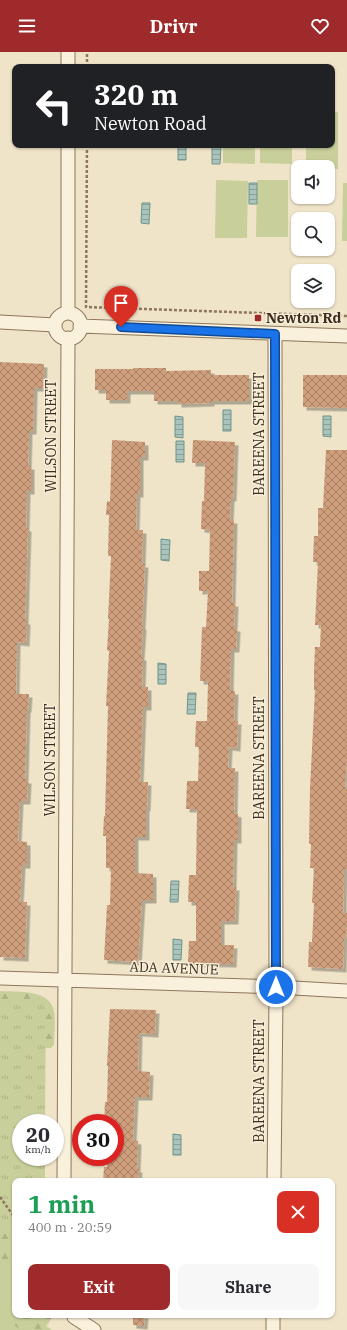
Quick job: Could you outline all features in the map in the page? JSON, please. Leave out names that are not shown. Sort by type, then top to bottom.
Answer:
[{"type":"street","points":[[68,52],[68,64]]},
{"type":"street","points":[[68,148],[68,313]]},
{"type":"street","points":[[68,313],[78,318],[80,330],[75,336],[68,338],[60,336],[55,325],[56,321],[61,315],[68,313]]},
{"type":"street","points":[[0,322],[55,325]]},
{"type":"street","points":[[80,326],[347,336]]},
{"type":"street","name":"BAREENA STREET","points":[[274,1178],[276,987],[275,334]]},
{"type":"street","name":"WILSON STREET","points":[[64,1178],[68,338]]},
{"type":"street","name":"ADA AVENUE","points":[[0,978],[276,987],[347,991]]},
{"type":"street","points":[[77,1318],[94,1330]]},
{"type":"street","points":[[273,1318],[273,1330]]},
{"type":"path","points":[[87,52],[87,64]]},
{"type":"path","points":[[87,148],[86,307],[347,316]]},
{"type":"path","points":[[0,1197],[12,1214]]},
{"type":"green space","points":[[335,112],[338,112],[338,169],[335,169],[335,160],[306,160],[306,148],[335,148]]},
{"type":"green space","points":[[223,148],[255,148],[255,164],[223,163]]},
{"type":"green space","points":[[260,148],[292,148],[291,164],[260,163]]},
{"type":"green space","points":[[216,180],[248,181],[247,238],[215,238]]},
{"type":"green space","points":[[257,180],[288,180],[288,237],[256,237]]},
{"type":"green space","points":[[343,183],[347,183],[347,241],[342,241]]},
{"type":"green space","points":[[0,991],[24,992],[40,995],[51,1004],[54,1011],[55,1024],[54,1045],[51,1048],[38,1048],[0,1028]]},
{"type":"green space","points":[[0,1001],[39,1002],[46,1008],[45,1114],[12,1114],[12,1166],[45,1166],[45,1178],[12,1178],[12,1241],[0,1223]]},
{"type":"green space","points":[[0,1183],[12,1199],[12,1277],[0,1261]]},
{"type":"green space","points":[[0,1223],[12,1241],[12,1318],[24,1318],[45,1325],[52,1330],[0,1330]]},
{"type":"green space","points":[[12,1310],[12,1318],[51,1319],[44,1330],[20,1330],[9,1320]]},
{"type":"water","points":[[178,148],[186,148],[186,160],[178,160]]},
{"type":"water","points":[[212,148],[221,148],[220,164],[212,164]]},
{"type":"water","points":[[249,183],[257,183],[257,204],[249,204]]},
{"type":"water","points":[[142,203],[150,203],[149,224],[141,223]]},
{"type":"water","points":[[223,410],[231,410],[231,431],[223,431]]},
{"type":"water","points":[[175,416],[183,417],[183,438],[175,437]]},
{"type":"water","points":[[323,416],[331,416],[331,437],[323,436]]},
{"type":"water","points":[[176,441],[184,441],[184,462],[176,462]]},
{"type":"water","points":[[161,539],[170,540],[169,561],[161,560]]},
{"type":"water","points":[[158,663],[166,664],[166,684],[158,684]]},
{"type":"water","points":[[188,693],[196,693],[195,714],[187,714]]},
{"type":"water","points":[[171,881],[179,881],[178,902],[170,902]]},
{"type":"water","points":[[173,939],[182,940],[181,960],[173,960]]},
{"type":"water","points":[[173,1134],[181,1135],[181,1155],[173,1155]]},
{"type":"building","points":[[0,362],[44,364],[43,388],[34,388],[33,431],[29,431],[28,466],[31,466],[31,491],[27,491],[26,528],[28,528],[25,621],[27,621],[26,643],[17,642],[16,694],[29,694],[27,709],[25,780],[28,780],[27,801],[20,801],[18,841],[27,842],[27,865],[22,865],[20,902],[27,902],[25,958],[0,957]]},
{"type":"building","points":[[166,368],[166,371],[211,370],[211,375],[249,375],[249,401],[211,401],[211,403],[178,404],[178,401],[154,401],[154,391],[127,391],[127,400],[106,400],[106,390],[95,390],[95,369]]},
{"type":"building","points":[[303,375],[347,375],[347,408],[303,407]]},
{"type":"building","points":[[112,440],[145,442],[145,457],[140,457],[140,494],[137,494],[136,530],[143,530],[142,564],[145,564],[141,657],[143,657],[142,687],[148,687],[148,707],[143,707],[140,782],[148,782],[146,837],[135,837],[135,873],[153,874],[153,900],[142,900],[138,962],[104,960],[107,905],[110,905],[111,868],[106,868],[106,836],[103,836],[105,816],[108,706],[106,706],[109,651],[107,650],[111,556],[108,556],[109,515],[106,515],[107,501],[110,502]]},
{"type":"building","points":[[193,440],[235,442],[233,498],[231,498],[230,520],[234,520],[232,603],[235,603],[234,628],[237,628],[236,649],[231,649],[230,691],[235,691],[234,721],[238,721],[237,748],[229,747],[228,768],[235,768],[234,813],[238,814],[238,840],[234,840],[233,887],[236,887],[235,921],[221,921],[221,945],[234,945],[233,964],[188,963],[189,941],[196,941],[196,902],[188,902],[189,875],[196,875],[197,809],[186,809],[187,781],[198,781],[199,747],[195,747],[196,721],[207,721],[208,681],[200,681],[202,627],[206,627],[208,591],[199,591],[199,571],[209,571],[210,530],[201,529],[202,501],[204,501],[205,463],[192,463]]},
{"type":"building","points":[[326,450],[347,450],[347,758],[345,789],[347,789],[347,869],[344,869],[343,913],[347,913],[347,922],[346,939],[344,938],[343,969],[308,967],[309,942],[312,942],[314,903],[312,903],[314,868],[310,868],[311,844],[309,844],[315,690],[314,670],[315,647],[320,647],[321,625],[315,625],[318,562],[313,562],[314,536],[318,536],[318,508],[323,508]]},
{"type":"building","points":[[110,1009],[156,1010],[155,1034],[139,1033],[138,1071],[150,1072],[149,1097],[135,1097],[133,1140],[138,1141],[138,1178],[103,1178],[104,1167],[124,1166],[124,1114],[104,1114],[105,1102],[107,1102]]},
{"type":"building","points":[[133,1318],[145,1318],[144,1326],[133,1325]]},
{"type":"place","name":"Newton Rd","points":[[258,318]]},
{"type":"route","points":[[121,327],[275,334],[276,987]]}]
